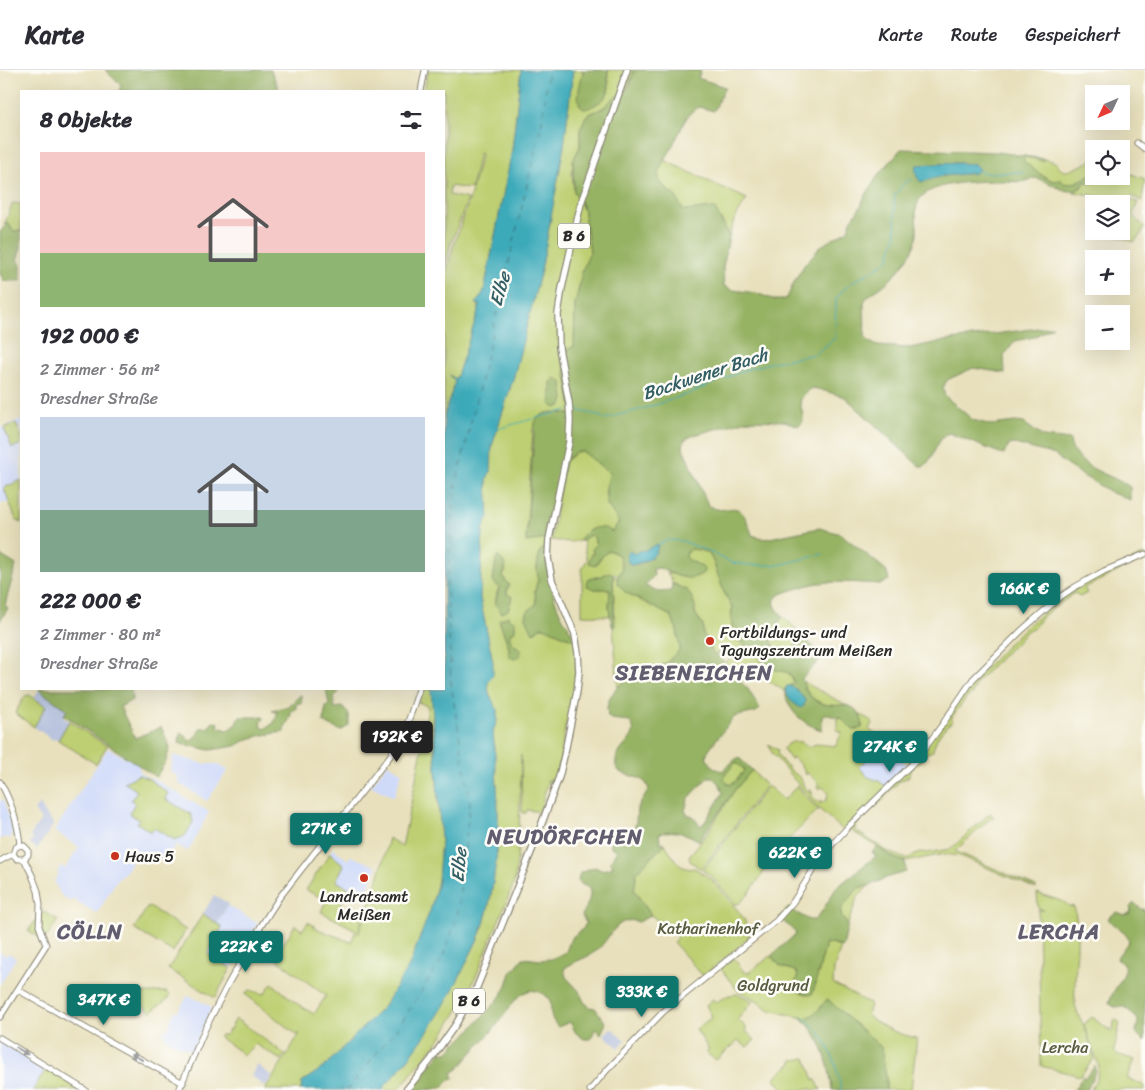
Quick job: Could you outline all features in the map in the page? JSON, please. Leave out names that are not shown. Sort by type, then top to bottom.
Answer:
[{"type":"main road","points":[[421,90],[425,70]]},
{"type":"main road","name":"B 6","points":[[406,1090],[430,1061],[456,1024],[477,986],[527,863],[561,770],[577,691],[579,659],[575,634],[552,580],[548,558],[549,539],[568,442],[570,409],[559,348],[558,327],[562,288],[581,203],[627,70]]},
{"type":"main road","points":[[1137,143],[1145,149]]},
{"type":"main road","points":[[590,1090],[664,1012],[776,921],[792,902],[821,857],[847,828],[917,759],[973,679],[1022,630],[1060,597],[1076,587],[1104,571],[1145,554]]},
{"type":"main road","points":[[179,1090],[205,1029],[261,926],[279,898],[390,756],[408,722],[419,690]]},
{"type":"main road","points":[[0,782],[9,801],[17,826],[20,845]]},
{"type":"main road","points":[[0,861],[13,854],[15,848],[20,845]]},
{"type":"main road","points":[[13,854],[17,859],[24,859],[28,856],[26,847],[20,845]]},
{"type":"main road","points":[[0,1017],[46,945],[39,926],[40,905],[38,891],[24,859]]},
{"type":"main road","points":[[18,990],[183,1082]]},
{"type":"main road","points":[[0,1038],[85,1090]]},
{"type":"shaded area","points":[[20,419],[20,480],[4,488],[9,502],[2,504],[0,502],[0,424],[2,428]]},
{"type":"shaded area","points":[[39,690],[68,710],[63,717],[69,721],[58,740],[55,738],[53,740],[34,727],[46,706],[34,698]]},
{"type":"shaded area","points":[[873,739],[880,746],[883,742],[909,767],[888,788],[879,781],[868,777],[859,767],[874,752],[867,745]]},
{"type":"shaded area","points":[[108,748],[138,765],[141,773],[147,777],[154,779],[209,812],[187,851],[176,844],[165,862],[160,859],[151,862],[137,853],[127,870],[116,881],[97,914],[73,899],[70,902],[61,895],[54,882],[61,866],[65,869],[79,847],[54,831]]},
{"type":"shaded area","points":[[173,755],[205,764],[218,764],[228,770],[207,801],[178,783],[178,776],[171,772]]},
{"type":"shaded area","points":[[387,764],[402,772],[394,797],[371,786]]},
{"type":"shaded area","points":[[3,800],[13,828],[10,839],[7,837],[0,839],[0,801]]},
{"type":"shaded area","points":[[40,804],[53,823],[53,826],[37,849],[30,843],[33,839],[30,836],[41,820],[34,810]]},
{"type":"shaded area","points":[[333,848],[348,860],[350,856],[377,867],[365,895],[336,881],[344,865],[330,853]]},
{"type":"shaded area","points":[[214,895],[229,904],[217,924],[203,914]]},
{"type":"shaded area","points":[[228,906],[258,923],[231,968],[208,954],[222,927],[217,924]]},
{"type":"shaded area","points":[[0,952],[6,956],[8,953],[16,958],[0,985]]},
{"type":"shaded area","points":[[188,995],[212,1007],[199,1035],[194,1052],[169,1041],[162,1032],[170,1026],[169,1024],[175,1011],[178,1011]]},
{"type":"shaded area","points":[[611,1028],[625,1040],[619,1048],[604,1035]]},
{"type":"shaded area","points":[[0,1040],[46,1069],[33,1090],[4,1090],[0,1088]]},
{"type":"shaded area","points":[[257,1065],[272,1076],[265,1087],[251,1076]]},
{"type":"green space","points":[[105,70],[271,70],[279,90],[119,90],[121,86]]},
{"type":"green space","points":[[428,70],[521,70],[512,150],[484,291],[478,303],[479,309],[445,414],[445,275],[470,198],[481,154],[479,153],[471,189],[450,186],[449,195],[468,199],[450,246],[445,268],[445,90],[424,90]]},
{"type":"green space","points":[[573,70],[583,70],[583,79],[579,91],[593,106],[605,97],[608,91],[608,70],[634,70],[630,82],[620,96],[610,104],[586,116],[580,130],[580,147],[573,160],[572,174],[573,185],[584,212],[590,252],[583,269],[575,305],[574,346],[569,388],[573,415],[561,412],[533,428],[526,541],[547,539],[546,548],[540,551],[537,567],[536,604],[526,615],[533,633],[540,627],[544,627],[574,640],[576,650],[575,691],[570,722],[566,722],[554,786],[549,785],[548,779],[540,812],[527,810],[526,813],[522,813],[521,755],[519,841],[515,879],[466,997],[440,1039],[398,1090],[385,1090],[383,1088],[409,1058],[443,1008],[481,932],[490,900],[496,857],[498,820],[493,731],[497,721],[497,709],[489,694],[488,682],[493,662],[480,598],[483,531],[488,501],[487,480],[492,446],[514,375],[542,266],[564,146]],"holes":[[[496,560],[503,561],[506,571],[503,576],[510,585],[507,589],[507,594],[512,597],[508,610],[495,604],[499,588],[493,581]],[[499,620],[513,632],[510,633],[510,639],[514,645],[521,649],[520,656],[509,653]]]},
{"type":"green space","points":[[583,70],[608,70],[608,92],[603,100],[590,108],[583,109],[578,96]]},
{"type":"green space","points":[[634,70],[701,70],[698,78],[725,87],[714,111],[699,107],[687,117],[666,159],[664,159],[658,174],[659,180],[668,191],[675,195],[683,210],[715,209],[729,237],[723,267],[724,286],[733,290],[756,293],[775,300],[787,298],[805,264],[821,246],[848,230],[851,221],[877,177],[901,149],[997,152],[1045,159],[1043,161],[1026,157],[1023,160],[1033,169],[1054,181],[1061,180],[1065,184],[1077,182],[1085,178],[1085,182],[1074,191],[1060,189],[1040,179],[1033,178],[1022,182],[983,181],[958,183],[934,189],[925,194],[917,204],[917,234],[911,253],[894,276],[864,302],[865,335],[867,340],[877,346],[910,348],[944,341],[1053,326],[1034,337],[1015,341],[1004,356],[1005,373],[973,368],[947,380],[943,388],[945,396],[973,420],[991,425],[1015,422],[1024,423],[1043,437],[1070,440],[1072,449],[1085,463],[1130,487],[1130,500],[1112,493],[1085,477],[1055,455],[1015,444],[1009,445],[1004,454],[1002,454],[949,433],[938,444],[927,463],[923,467],[919,466],[845,397],[811,388],[800,402],[803,417],[802,423],[799,426],[784,421],[748,420],[694,435],[684,440],[683,448],[708,505],[722,510],[738,509],[747,521],[752,535],[765,539],[819,528],[841,534],[886,570],[889,580],[881,584],[819,583],[780,595],[775,600],[775,604],[782,618],[770,632],[773,646],[783,656],[794,649],[802,635],[822,658],[802,678],[807,693],[814,700],[823,704],[853,707],[862,720],[862,728],[853,730],[841,718],[824,714],[822,717],[822,730],[815,728],[797,716],[789,704],[785,690],[790,700],[805,700],[797,690],[790,686],[794,682],[789,673],[766,665],[740,642],[733,630],[732,608],[709,554],[691,549],[687,552],[686,557],[690,561],[704,569],[703,573],[692,578],[681,577],[660,568],[653,569],[654,575],[645,586],[660,592],[671,591],[672,584],[687,590],[695,606],[695,613],[703,626],[703,634],[714,655],[717,654],[723,661],[720,664],[722,667],[739,676],[738,679],[748,689],[760,709],[756,712],[734,717],[709,749],[706,756],[707,759],[714,768],[722,771],[739,758],[752,770],[734,791],[699,841],[680,833],[664,832],[659,834],[660,842],[665,844],[637,872],[634,890],[651,915],[639,922],[631,920],[619,925],[596,951],[564,969],[566,977],[579,991],[584,1002],[590,1007],[595,1008],[606,1023],[601,1034],[595,1029],[591,1039],[584,1039],[576,1033],[570,1022],[558,1027],[553,1021],[548,998],[538,992],[528,991],[514,1001],[494,1029],[460,1067],[452,1073],[454,1078],[439,1088],[410,1090],[442,1051],[446,1053],[454,1047],[454,1044],[463,1038],[497,1001],[506,988],[511,973],[523,958],[551,959],[566,952],[571,938],[583,929],[586,923],[582,916],[590,892],[589,888],[578,880],[580,873],[595,867],[601,870],[611,868],[613,865],[610,862],[617,850],[611,847],[613,838],[631,837],[636,823],[637,808],[649,790],[643,780],[622,773],[616,766],[619,754],[631,738],[633,727],[629,721],[608,717],[607,708],[610,697],[626,680],[642,677],[666,663],[680,649],[677,630],[671,616],[625,592],[618,584],[617,579],[622,569],[619,555],[609,550],[594,566],[590,564],[589,560],[593,553],[592,549],[596,545],[594,537],[591,535],[580,541],[582,537],[589,530],[599,527],[612,532],[619,522],[606,503],[606,487],[610,473],[582,451],[576,452],[565,461],[547,539],[526,542],[535,422],[543,414],[552,412],[573,415],[562,353],[574,346],[575,305],[583,269],[590,252],[584,212],[574,192],[573,160],[580,147],[580,130],[586,116],[605,107],[612,99],[625,92],[630,84]],"holes":[[[974,164],[975,173],[942,176],[921,182],[915,167],[917,165]],[[651,547],[645,562],[629,564],[633,554]],[[736,762],[744,771],[735,782],[729,785],[724,776]],[[708,777],[712,777],[720,785],[723,793],[705,822],[700,826],[693,816],[685,811],[688,799]]]},
{"type":"green space","points":[[1026,157],[1047,160],[1054,162],[1065,171],[1085,163],[1085,178],[1070,184],[1055,181],[1040,174],[1023,160]]},
{"type":"green space","points":[[664,159],[747,199],[734,220],[729,237],[723,222],[709,208],[689,211],[682,210],[675,195],[668,191],[659,180],[658,174]]},
{"type":"green space","points":[[1130,173],[1145,179],[1142,201],[1132,196],[1130,199],[1130,195],[1091,195],[1074,192],[1082,187],[1085,182],[1085,185],[1130,185]]},
{"type":"green space","points":[[1130,200],[1138,202],[1133,216],[1144,226],[1141,234],[1134,242],[1128,240]]},
{"type":"green space","points":[[13,203],[20,204],[20,231],[13,231],[8,223],[4,225]]},
{"type":"green space","points":[[8,223],[13,231],[20,231],[20,250],[17,260],[20,263],[20,281],[4,281],[0,274],[0,232]]},
{"type":"green space","points":[[556,378],[562,382],[564,399],[562,405],[556,408],[551,405],[551,382]]},
{"type":"green space","points":[[16,423],[20,433],[20,444],[12,448],[4,428]]},
{"type":"green space","points":[[582,451],[610,473],[605,494],[619,522],[612,533],[598,528],[580,541],[551,540],[565,461],[576,452]]},
{"type":"green space","points":[[20,480],[20,522],[16,520],[4,488]]},
{"type":"green space","points":[[591,535],[594,537],[596,545],[591,556],[596,565],[599,559],[609,550],[619,555],[622,569],[619,576],[609,572],[600,577],[595,577],[595,589],[610,589],[610,616],[582,615],[582,568],[587,560],[583,541]]},
{"type":"green space","points":[[546,548],[547,566],[555,601],[569,626],[568,628],[571,630],[574,640],[544,627],[540,627],[533,633],[526,618],[527,612],[536,604],[537,567],[540,551]]},
{"type":"green space","points":[[690,549],[700,550],[709,554],[713,561],[732,608],[733,630],[740,642],[766,665],[789,673],[794,683],[785,688],[784,692],[752,671],[741,682],[737,679],[739,677],[720,664],[730,659],[726,649],[714,655],[703,634],[703,626],[695,613],[694,602],[676,584],[672,584],[672,580],[667,573],[684,577],[694,562],[689,561],[686,557]]},
{"type":"green space","points":[[1145,554],[1145,558],[1084,588],[1087,593],[1080,597],[1075,593],[1049,611],[1035,626],[1027,631],[977,682],[972,694],[967,697],[952,717],[952,722],[939,735],[933,751],[927,753],[911,770],[908,777],[900,781],[887,793],[883,800],[866,813],[855,828],[856,831],[887,851],[903,858],[909,858],[921,852],[927,853],[951,849],[990,813],[994,817],[955,851],[1036,887],[1036,889],[960,856],[944,854],[910,861],[900,861],[847,828],[844,831],[819,809],[772,753],[768,744],[778,750],[777,754],[785,765],[800,777],[803,785],[809,792],[810,789],[812,796],[820,804],[821,801],[824,802],[827,799],[828,792],[821,786],[820,789],[818,783],[807,772],[807,775],[804,773],[804,769],[793,757],[791,760],[783,749],[792,742],[799,742],[809,747],[816,744],[836,746],[842,732],[837,731],[837,717],[841,718],[853,730],[858,730],[861,716],[859,713],[873,722],[869,729],[883,742],[880,746],[873,739],[867,744],[874,752],[859,767],[868,777],[879,781],[888,788],[909,767],[967,687],[1022,630],[1075,587]]},
{"type":"green space","points":[[0,555],[16,565],[5,605],[8,608],[0,621]]},
{"type":"green space","points":[[498,556],[505,565],[503,577],[510,585],[507,589],[507,594],[512,597],[508,610],[501,613],[495,604],[499,588],[493,581]]},
{"type":"green space","points":[[609,572],[613,574],[614,627],[612,626],[609,607],[610,589],[595,589],[587,586],[590,578],[600,577]]},
{"type":"green space","points":[[613,576],[618,578],[625,592],[671,616],[677,629],[680,649],[659,668],[618,687],[613,627],[615,626]]},
{"type":"green space","points":[[782,615],[802,635],[794,649],[783,656],[772,642],[770,636],[770,632],[782,618]]},
{"type":"green space","points":[[508,616],[510,620],[515,621],[515,631],[510,633],[511,641],[521,649],[520,656],[514,659],[509,656],[509,648],[499,620]]},
{"type":"green space","points":[[802,681],[846,705],[831,705],[819,702],[809,694]]},
{"type":"green space","points":[[39,690],[131,690],[132,700],[120,707],[135,738],[161,727],[170,747],[166,761],[156,777],[64,715],[67,710]]},
{"type":"green space","points":[[326,690],[339,690],[334,697],[334,708],[342,707],[349,714],[349,725],[341,731],[323,722],[326,707],[329,704]]},
{"type":"green space","points":[[423,690],[431,690],[441,840],[438,881],[418,946],[409,966],[384,1006],[324,1067],[302,1082],[301,1090],[265,1090],[300,1033],[297,1035],[245,994],[249,990],[264,994],[272,983],[296,1003],[314,1014],[326,996],[275,958],[295,925],[302,930],[308,922],[320,930],[351,942],[356,930],[321,912],[326,900],[306,890],[330,853],[344,865],[336,881],[349,888],[340,906],[362,918],[358,934],[378,879],[389,838],[402,847],[421,754],[428,706],[418,702]]},
{"type":"green space","points":[[29,695],[46,706],[34,727],[15,713],[25,696]]},
{"type":"green space","points":[[300,695],[302,696],[301,704],[298,703],[296,709],[290,712],[291,716],[284,732],[248,739],[236,746],[210,750],[178,743],[181,732],[190,741],[197,735],[200,728],[208,728],[213,722],[219,723],[218,727],[228,730],[236,724],[239,717],[263,717],[264,719],[261,722],[264,729],[276,719],[277,712],[272,711],[289,706]]},
{"type":"green space","points":[[69,721],[107,746],[96,764],[58,740]]},
{"type":"green space","points":[[735,762],[744,771],[735,782],[729,785],[724,779],[724,775]]},
{"type":"green space","points":[[752,770],[766,786],[701,869],[690,861],[689,856],[706,835],[734,791]]},
{"type":"green space","points":[[139,775],[149,779],[168,793],[165,799],[191,814],[193,822],[185,836],[175,840],[154,828],[151,832],[137,823],[139,820],[129,813],[135,803],[131,800],[137,791],[124,782]]},
{"type":"green space","points":[[768,786],[784,800],[797,786],[818,810],[784,844],[747,896],[738,904],[735,904],[712,877],[703,870]]},
{"type":"green space","name":"Katharinenhof","points":[[665,844],[680,865],[689,869],[695,868],[711,879],[745,921],[749,938],[703,976],[673,942],[677,938],[651,915],[634,890],[637,872]]},
{"type":"green space","points":[[877,847],[892,857],[905,862],[906,872],[886,878],[867,887],[861,887],[856,891],[841,910],[844,921],[848,924],[843,947],[826,943],[813,993],[810,995],[794,990],[798,974],[795,971],[780,966],[771,956],[796,934],[779,918],[788,908],[809,920],[815,920],[836,888],[876,856],[872,852]]},
{"type":"green space","points":[[863,886],[867,887],[857,898],[848,924],[842,917],[841,910],[856,890]]},
{"type":"green space","name":"Lercha","points":[[1037,893],[1064,902],[1074,907],[1075,910],[1077,945],[1075,1004],[1088,1036],[1094,1059],[1080,1076],[1041,1066],[1038,910],[1044,910],[1038,908]]},
{"type":"green space","points":[[1134,903],[1145,910],[1145,1041],[1136,1031],[1138,1020],[1125,1007],[1114,1007],[1109,1003],[1125,971],[1124,965],[1117,959],[1129,941],[1126,935],[1108,918],[1117,912],[1125,915],[1130,913],[1130,907]]},
{"type":"green space","points":[[148,906],[186,930],[173,952],[134,929]]},
{"type":"green space","points":[[44,912],[58,920],[47,937],[37,936],[28,931]]},
{"type":"green space","points":[[203,914],[222,927],[208,954],[231,968],[215,998],[168,969]]},
{"type":"green space","name":"Goldgrund","points":[[826,943],[841,947],[834,969],[833,984],[870,1004],[867,1015],[884,1027],[897,1033],[917,1038],[911,1090],[886,1090],[886,1076],[828,999],[819,1010],[807,1019],[769,1010],[758,1001],[738,991],[720,968],[734,958],[744,972],[748,973],[771,956],[780,966],[795,971],[798,975],[794,988],[818,975]]},
{"type":"green space","points":[[167,992],[170,995],[169,998],[151,1012],[131,994],[153,993]]},
{"type":"green space","points":[[738,994],[753,1001],[738,1019],[755,1040],[747,1047],[738,1041],[716,1060],[706,1053],[709,1050],[696,1029],[712,1017],[706,1005],[713,999],[716,1002],[729,995]]},
{"type":"green space","points":[[827,999],[881,1047],[886,1076],[886,1090],[832,1090],[829,1070],[823,1051],[814,1033],[801,1018],[813,1015]]},
{"type":"green space","points":[[1092,1017],[1112,1032],[1115,1019],[1120,1023],[1114,1051],[1117,1054],[1135,1060],[1127,1078],[1145,1086],[1145,1090],[1091,1090],[1099,1067],[1084,1024]]},
{"type":"green space","points":[[236,1019],[285,1054],[281,1060],[255,1044],[244,1055],[219,1037],[226,1035]]},
{"type":"green space","points":[[793,1058],[795,1060],[806,1058],[814,1080],[816,1080],[821,1090],[811,1090],[810,1088],[804,1090],[784,1090],[774,1078],[792,1063]]},
{"type":"green space","points":[[1095,1066],[1096,1070],[1087,1090],[1075,1090],[1083,1076],[1085,1078]]},
{"type":"green space","points":[[46,1069],[80,1090],[33,1090]]},
{"type":"water","name":"Elbe","points":[[521,70],[573,70],[564,146],[542,266],[514,376],[492,446],[491,472],[487,480],[489,518],[483,531],[480,598],[493,662],[493,675],[488,682],[489,694],[497,709],[497,721],[493,731],[498,820],[496,857],[490,900],[481,931],[443,1008],[409,1058],[383,1088],[384,1090],[301,1090],[302,1082],[324,1067],[384,1006],[409,966],[431,908],[438,881],[441,840],[431,690],[445,690],[445,414],[455,381],[449,375],[456,379],[479,309],[480,304],[476,304],[484,291],[512,150]]},
{"type":"water","points":[[974,164],[979,169],[975,173],[942,176],[921,182],[917,177],[915,167],[917,165]]},
{"type":"water","points":[[658,545],[657,549],[649,559],[632,565],[627,561],[627,553],[629,551],[635,554],[638,551],[646,550]]},
{"type":"water","points":[[787,686],[797,690],[805,700],[804,706],[800,708],[790,700],[785,690]]},
{"type":"waterway","points":[[978,171],[985,173],[1024,172]]},
{"type":"waterway","name":"Bockwener Bach","points":[[572,409],[605,419],[688,394],[745,370],[773,362],[815,354],[835,338],[836,299],[842,291],[854,281],[888,260],[896,236],[894,196],[904,183],[912,179]]},
{"type":"waterway","name":"Bockwener Bach","points":[[535,418],[568,410]]},
{"type":"waterway","points":[[497,429],[532,419]]},
{"type":"waterway","points":[[658,545],[667,540],[683,541],[732,563],[750,565],[779,565],[823,554]]},
{"type":"waterway","points":[[800,1015],[823,1038],[833,1058],[841,1090]]},
{"type":"ferry route","points":[[347,1090],[399,1026],[442,959],[457,918],[470,802],[451,684],[447,582],[456,485],[542,122],[548,70]]},
{"type":"place","name":"Fortbildungs- und Tagungszentrum Meißen","points":[[710,641]]},
{"type":"place","name":"Haus 5","points":[[115,856]]},
{"type":"place","name":"Landratsamt Meißen","points":[[364,878]]},
{"type":"district","name":"SIEBENEICHEN","points":[[694,673]]},
{"type":"district","name":"NEUDÖRFCHEN","points":[[565,837]]},
{"type":"district","name":"CÖLLN","points":[[90,932]]},
{"type":"district","name":"LERCHA","points":[[1059,932]]}]
